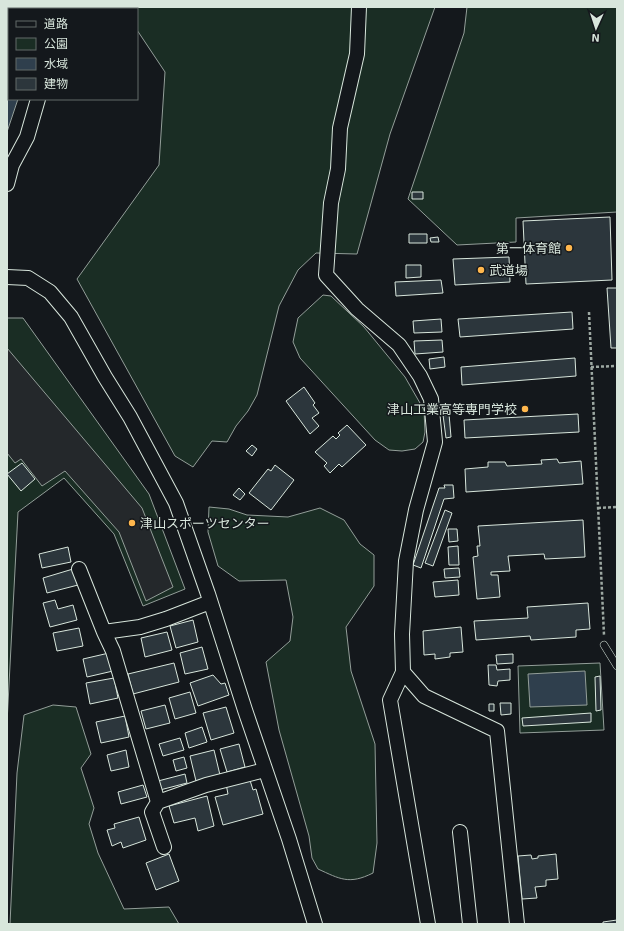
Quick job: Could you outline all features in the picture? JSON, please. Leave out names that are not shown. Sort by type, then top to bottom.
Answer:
[{"type":"street","points":[[359,7],[358,54],[340,128],[338,169],[331,202],[326,275],[357,309],[399,345],[420,376],[431,399],[435,442],[416,510],[406,560],[402,634],[403,672],[390,700],[428,924]]},
{"type":"street","points":[[7,184],[12,165],[26,137],[38,100]]},
{"type":"street","points":[[7,277],[28,278],[50,292],[71,317],[105,377],[130,417],[176,503],[289,839],[315,924]]},
{"type":"street","points":[[79,569],[104,632],[113,650],[158,802]]},
{"type":"street","points":[[104,632],[140,627],[210,602]]},
{"type":"street","points":[[403,672],[424,696],[497,731],[517,924]]},
{"type":"street","points":[[164,848],[152,812],[158,802],[206,785],[265,770]]},
{"type":"street","points":[[460,832],[470,924]]},
{"type":"lane","points":[[604,645],[617,666]]},
{"type":"path","points":[[589,312],[604,645]]},
{"type":"path","points":[[591,367],[617,366]]},
{"type":"path","points":[[598,508],[617,507]]},
{"type":"green space","points":[[435,7],[390,134],[357,254],[316,253],[298,270],[279,306],[257,395],[227,442],[212,441],[193,467],[175,456],[77,279],[159,165],[165,72],[138,32],[138,8],[122,8]]},
{"type":"green space","points":[[467,7],[617,7],[617,212],[516,218],[516,242],[457,245],[408,199],[464,33]]},
{"type":"green space","points":[[323,295],[331,296],[364,327],[405,377],[424,410],[425,432],[423,442],[415,449],[402,451],[389,450],[375,440],[300,358],[293,342],[298,318]]},
{"type":"green space","name":"津山スポーツセンター","points":[[7,318],[23,318],[149,494],[185,589],[143,606],[114,534],[64,478],[18,512],[7,723]]},
{"type":"green space","points":[[209,507],[229,509],[247,515],[288,517],[320,508],[344,520],[360,544],[374,555],[374,586],[346,627],[351,671],[375,744],[377,843],[373,873],[365,877],[351,880],[332,876],[318,869],[312,858],[309,836],[279,730],[266,662],[290,641],[293,617],[286,580],[239,581],[218,566],[208,532]]},
{"type":"green space","points":[[600,663],[604,730],[520,733],[518,666]]},
{"type":"green space","points":[[53,705],[76,707],[91,754],[81,768],[94,808],[89,824],[98,853],[124,909],[169,907],[179,924],[10,924],[17,773],[24,715]]},
{"type":"shaded area","points":[[7,348],[142,508],[173,587],[146,601],[119,532],[65,471],[42,486],[21,459],[15,463],[7,453]]},
{"type":"water","points":[[7,7],[32,7],[8,8],[8,100],[18,100],[7,132]]},
{"type":"water","points":[[585,671],[587,705],[530,707],[528,674]]},
{"type":"building","points":[[412,192],[423,192],[423,199],[412,199]]},
{"type":"building","points":[[610,217],[612,280],[526,284],[523,221]]},
{"type":"building","points":[[409,234],[427,234],[427,243],[409,243]]},
{"type":"building","points":[[438,237],[439,242],[431,242],[430,238]]},
{"type":"building","points":[[509,257],[510,282],[455,285],[453,259]]},
{"type":"building","points":[[406,265],[421,265],[421,277],[406,278]]},
{"type":"building","points":[[441,280],[443,293],[396,296],[395,282]]},
{"type":"building","points":[[607,288],[617,288],[617,348],[611,348]]},
{"type":"building","points":[[572,312],[573,329],[460,337],[458,319]]},
{"type":"building","points":[[441,319],[442,332],[414,333],[413,321]]},
{"type":"building","points":[[442,340],[443,352],[415,354],[414,341]]},
{"type":"building","points":[[444,357],[445,367],[430,369],[429,359]]},
{"type":"building","points":[[575,358],[576,376],[462,385],[461,367]]},
{"type":"building","points":[[304,387],[315,403],[313,405],[319,413],[312,418],[319,426],[310,434],[286,401]]},
{"type":"building","points":[[449,414],[451,437],[446,438],[443,415]]},
{"type":"building","points":[[578,414],[579,432],[465,438],[464,420]]},
{"type":"building","points":[[347,425],[366,445],[342,467],[339,464],[330,473],[324,466],[327,463],[315,452],[333,436],[336,439],[340,435],[338,433]]},
{"type":"building","points":[[252,445],[257,449],[252,456],[246,451]]},
{"type":"building","points":[[557,459],[559,463],[581,461],[583,484],[466,492],[465,469],[488,467],[488,462],[505,462],[507,466],[542,464],[541,460]]},
{"type":"building","points":[[22,463],[35,479],[21,491],[7,474]]},
{"type":"building","points":[[275,465],[294,480],[271,510],[249,493],[268,469],[271,471]]},
{"type":"building","points":[[444,485],[453,485],[454,498],[444,499],[421,568],[413,565],[439,488],[445,488]]},
{"type":"building","points":[[239,488],[245,494],[240,500],[233,495]]},
{"type":"building","points":[[445,510],[452,513],[433,566],[425,563]]},
{"type":"building","points":[[583,520],[585,557],[545,559],[544,554],[508,556],[510,571],[491,572],[491,575],[498,575],[500,597],[477,599],[473,557],[478,556],[477,546],[480,546],[478,526]]},
{"type":"building","points":[[448,529],[457,529],[458,541],[449,542]]},
{"type":"building","points":[[458,546],[459,565],[449,565],[448,547]]},
{"type":"building","points":[[68,547],[71,562],[42,568],[39,554]]},
{"type":"building","points":[[459,568],[460,577],[445,578],[444,569]]},
{"type":"building","points":[[73,569],[78,585],[47,593],[43,578]]},
{"type":"building","points":[[458,580],[459,595],[435,597],[433,582]]},
{"type":"building","points":[[55,600],[58,609],[73,605],[77,620],[50,627],[43,603]]},
{"type":"building","points":[[588,603],[590,629],[576,630],[576,637],[531,640],[530,636],[476,640],[474,621],[528,618],[527,607]]},
{"type":"building","points":[[193,620],[198,642],[176,648],[170,626]]},
{"type":"building","points":[[461,627],[463,652],[450,653],[450,657],[435,659],[435,654],[424,655],[423,631]]},
{"type":"building","points":[[79,628],[83,646],[57,651],[53,633]]},
{"type":"building","points":[[167,632],[172,650],[145,657],[141,638]]},
{"type":"building","points":[[202,647],[208,669],[185,674],[180,653]]},
{"type":"building","points":[[109,653],[113,671],[87,677],[83,659]]},
{"type":"building","points":[[513,654],[513,663],[497,664],[496,655]]},
{"type":"building","points":[[174,663],[179,682],[133,694],[128,674]]},
{"type":"building","points":[[488,665],[496,665],[497,670],[510,669],[510,680],[498,681],[497,686],[489,685]]},
{"type":"building","points":[[213,675],[221,684],[225,683],[229,695],[198,706],[190,683]]},
{"type":"building","points":[[600,676],[601,710],[596,711],[595,677]]},
{"type":"building","points":[[114,678],[118,698],[90,704],[86,683]]},
{"type":"building","points":[[190,692],[196,713],[175,719],[169,698]]},
{"type":"building","points":[[500,703],[511,703],[511,714],[501,715]]},
{"type":"building","points":[[489,704],[494,704],[494,711],[489,711]]},
{"type":"building","points":[[165,705],[170,723],[146,729],[141,711]]},
{"type":"building","points":[[226,707],[234,733],[211,740],[203,713]]},
{"type":"building","points":[[591,713],[591,722],[523,726],[522,718]]},
{"type":"building","points":[[125,716],[129,737],[101,743],[96,722]]},
{"type":"building","points":[[202,727],[207,742],[189,748],[185,733]]},
{"type":"building","points":[[180,738],[184,750],[163,756],[159,744]]},
{"type":"building","points":[[239,744],[245,767],[227,772],[220,749]]},
{"type":"building","points":[[126,750],[129,767],[111,771],[107,755]]},
{"type":"building","points":[[214,750],[220,775],[196,781],[190,756]]},
{"type":"building","points":[[184,757],[187,768],[176,771],[173,760]]},
{"type":"building","points":[[185,774],[187,783],[160,790],[158,781]]},
{"type":"building","points":[[249,777],[253,790],[256,789],[263,814],[223,825],[215,797],[228,794],[226,784]]},
{"type":"building","points":[[143,785],[147,797],[121,804],[118,792]]},
{"type":"building","points":[[207,796],[214,826],[198,831],[195,818],[174,823],[169,806]]},
{"type":"building","points":[[139,817],[146,840],[123,848],[121,842],[112,846],[107,830],[115,828],[114,824]]},
{"type":"building","points":[[169,854],[179,881],[156,890],[146,863]]},
{"type":"building","points":[[556,854],[558,879],[546,880],[546,886],[535,887],[537,898],[522,899],[518,856],[531,855],[532,859],[538,858],[538,856]]},
{"type":"building","points":[[617,920],[617,924],[603,924],[603,922]]},
{"type":"place","name":"第一体育館","points":[[569,248]]},
{"type":"place","name":"武道場","points":[[481,270]]},
{"type":"place","name":"津山工業高等専門学校","points":[[525,409]]},
{"type":"place","name":"津山スポーツセンター","points":[[132,523]]}]
